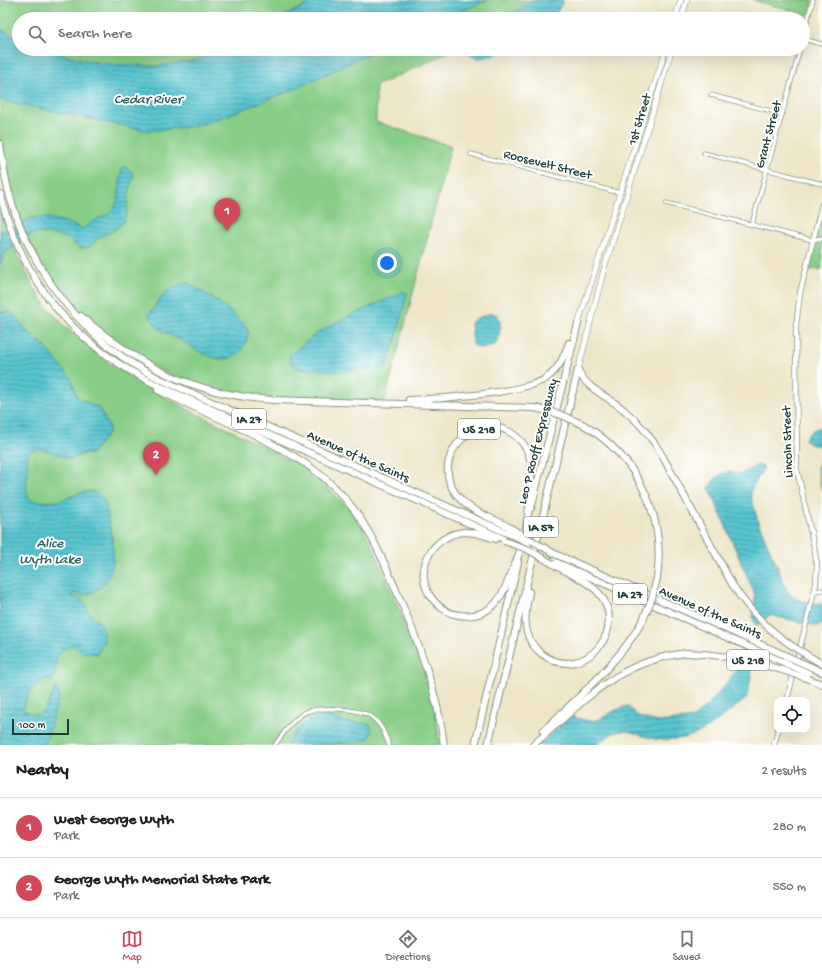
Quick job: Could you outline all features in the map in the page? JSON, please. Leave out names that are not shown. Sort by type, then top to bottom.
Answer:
[{"type":"highway","name":"Avenue of the Saints","points":[[0,144],[11,200],[22,232],[32,252],[63,300],[108,347],[149,373],[506,529],[555,554],[822,672]]},
{"type":"highway","name":"Avenue of the Saints","points":[[0,194],[7,218],[23,257],[42,290],[60,313],[102,354],[130,372],[527,549],[553,563],[706,628],[807,675],[822,680]]},
{"type":"highway","points":[[63,300],[120,348],[160,371],[187,383],[225,394],[258,399],[535,408],[559,414],[584,426],[615,449],[633,470],[643,487],[652,508],[657,530],[659,555],[657,578],[652,598],[644,620],[628,644],[531,745]]},
{"type":"highway","points":[[365,402],[431,399],[533,385],[548,378],[558,366],[578,324]]},
{"type":"highway","name":"Leo P Rooff Expressway","points":[[475,745],[525,534],[578,324]]},
{"type":"highway","points":[[102,354],[123,371],[152,387],[306,464],[330,483],[360,517],[377,544],[426,663],[437,704],[444,745]]},
{"type":"highway","points":[[578,370],[583,381],[624,409],[650,438],[663,457],[732,584],[752,611],[771,630],[793,647],[822,664]]},
{"type":"highway","name":"Leo P Rooff Expressway","points":[[488,745],[578,370]]},
{"type":"highway","name":"US 218","points":[[506,529],[466,504],[457,496],[449,482],[448,462],[452,450],[462,437],[482,428],[494,427],[512,434],[522,442],[529,453],[532,466],[525,534]]},
{"type":"highway","points":[[504,540],[466,532],[450,535],[439,542],[430,552],[424,568],[427,589],[436,604],[450,613],[468,616],[479,614],[494,605],[506,587],[525,534]]},
{"type":"highway","points":[[532,563],[526,620],[528,637],[536,649],[548,658],[562,663],[577,662],[590,656],[603,643],[608,629],[607,609],[600,596],[592,587],[553,563]]},
{"type":"highway","name":"US 218","points":[[531,745],[589,696],[613,678],[639,664],[660,657],[687,653],[710,654],[744,659],[807,675],[822,684]]},
{"type":"main road","points":[[677,12],[681,0]]},
{"type":"main road","points":[[683,12],[687,0]]},
{"type":"main road","name":"1st Street","points":[[620,193],[664,56]]},
{"type":"main road","name":"1st Street","points":[[626,195],[670,56]]},
{"type":"main road","name":"Leo P Rooff Expressway","points":[[578,324],[620,193]]},
{"type":"main road","name":"Leo P Rooff Expressway","points":[[578,370],[604,269],[626,195]]},
{"type":"main road","name":"Lincoln Street","points":[[788,697],[815,591],[816,556],[798,478],[796,453],[796,312],[812,240],[822,204]]},
{"type":"main road","points":[[774,745],[777,733]]},
{"type":"street","points":[[810,12],[813,0]]},
{"type":"street","points":[[810,40],[822,44]]},
{"type":"street","name":"Grant Street","points":[[752,224],[798,56]]},
{"type":"street","points":[[711,95],[782,114]]},
{"type":"street","points":[[704,153],[822,184]]},
{"type":"street","name":"Roosevelt Street","points":[[471,154],[620,193]]},
{"type":"street","points":[[666,203],[812,240],[822,237]]},
{"type":"street","points":[[815,591],[822,590]]},
{"type":"street","points":[[275,745],[298,717],[321,708],[366,714],[379,724],[389,745]]},
{"type":"green space","points":[[0,0],[316,0],[293,12],[12,12],[12,35],[0,29]]},
{"type":"green space","points":[[488,0],[558,0],[533,12],[459,12]]},
{"type":"green space","points":[[752,0],[813,0],[810,12],[798,12]]},
{"type":"green space","points":[[64,56],[208,56],[179,64],[140,67],[119,66],[79,60]]},
{"type":"green space","points":[[311,56],[440,56],[376,86],[376,122],[451,146],[385,401],[299,401],[232,395],[187,383],[147,364],[97,329],[37,261],[11,200],[0,143],[0,88]]},
{"type":"green space","points":[[0,210],[13,246],[38,294],[50,310],[76,337],[105,360],[136,381],[168,399],[302,467],[323,483],[343,502],[359,522],[371,542],[424,670],[435,713],[440,745],[0,745]]},
{"type":"green space","points":[[822,217],[822,269],[807,270]]},
{"type":"water","points":[[316,0],[488,0],[459,12],[293,12]]},
{"type":"water","points":[[534,0],[563,0],[557,12],[516,12]]},
{"type":"water","name":"Cedar River","points":[[0,29],[12,35],[12,56],[69,56],[106,64],[160,66],[198,60],[207,56],[364,56],[290,91],[196,126],[147,131],[0,100]]},
{"type":"water","points":[[472,56],[490,56],[482,58]]},
{"type":"water","points":[[125,167],[133,173],[128,197],[127,213],[123,223],[113,231],[101,236],[90,247],[78,248],[69,238],[41,233],[30,235],[6,252],[0,265],[0,231],[12,229],[28,219],[40,217],[71,224],[82,229],[84,228],[98,218],[107,215],[113,209],[118,199],[122,169]]},
{"type":"water","points":[[188,283],[223,305],[243,323],[249,332],[245,344],[239,353],[224,359],[206,355],[165,332],[152,320],[149,314],[165,293],[175,286]]},
{"type":"water","points":[[403,292],[407,293],[403,312],[396,340],[386,367],[377,370],[359,369],[343,372],[299,369],[290,362],[289,356],[317,333],[343,319]]},
{"type":"water","name":"Alice Wyth Lake","points":[[10,312],[16,316],[25,329],[44,345],[72,380],[77,397],[99,408],[109,427],[108,434],[91,454],[82,454],[71,459],[48,451],[36,449],[31,451],[28,455],[27,489],[29,499],[53,501],[61,500],[84,492],[94,492],[104,500],[113,543],[111,570],[106,581],[97,590],[82,596],[73,593],[72,596],[83,600],[89,613],[102,625],[104,641],[97,654],[83,652],[73,645],[60,652],[56,661],[56,671],[52,682],[47,679],[43,680],[35,687],[25,702],[24,711],[38,715],[47,706],[55,688],[57,689],[59,697],[45,745],[0,745],[0,313]]},
{"type":"water","points":[[491,313],[498,315],[500,323],[499,333],[496,344],[483,349],[473,345],[471,323],[475,319]]},
{"type":"water","points":[[822,427],[822,445],[813,445],[805,440],[808,434]]},
{"type":"water","points":[[822,461],[822,491],[817,467]]},
{"type":"water","points":[[758,465],[764,467],[750,492],[758,522],[789,594],[801,601],[822,604],[822,624],[816,626],[770,615],[756,626],[753,618],[755,595],[709,487],[716,478],[722,474],[730,472],[741,474]]},
{"type":"water","points":[[744,664],[749,666],[752,673],[746,699],[701,732],[684,738],[662,740],[622,731],[607,737],[598,745],[538,745],[572,716],[583,720],[597,720],[620,708],[628,706],[639,717],[658,722],[694,718]]},
{"type":"water","points":[[322,717],[330,717],[344,722],[370,724],[372,728],[371,735],[365,740],[355,742],[318,745],[287,745],[299,728],[304,724]]},
{"type":"place","name":"West George Wyth","points":[[227,231]]},
{"type":"place","name":"George Wyth Memorial State Park","points":[[156,475]]}]
